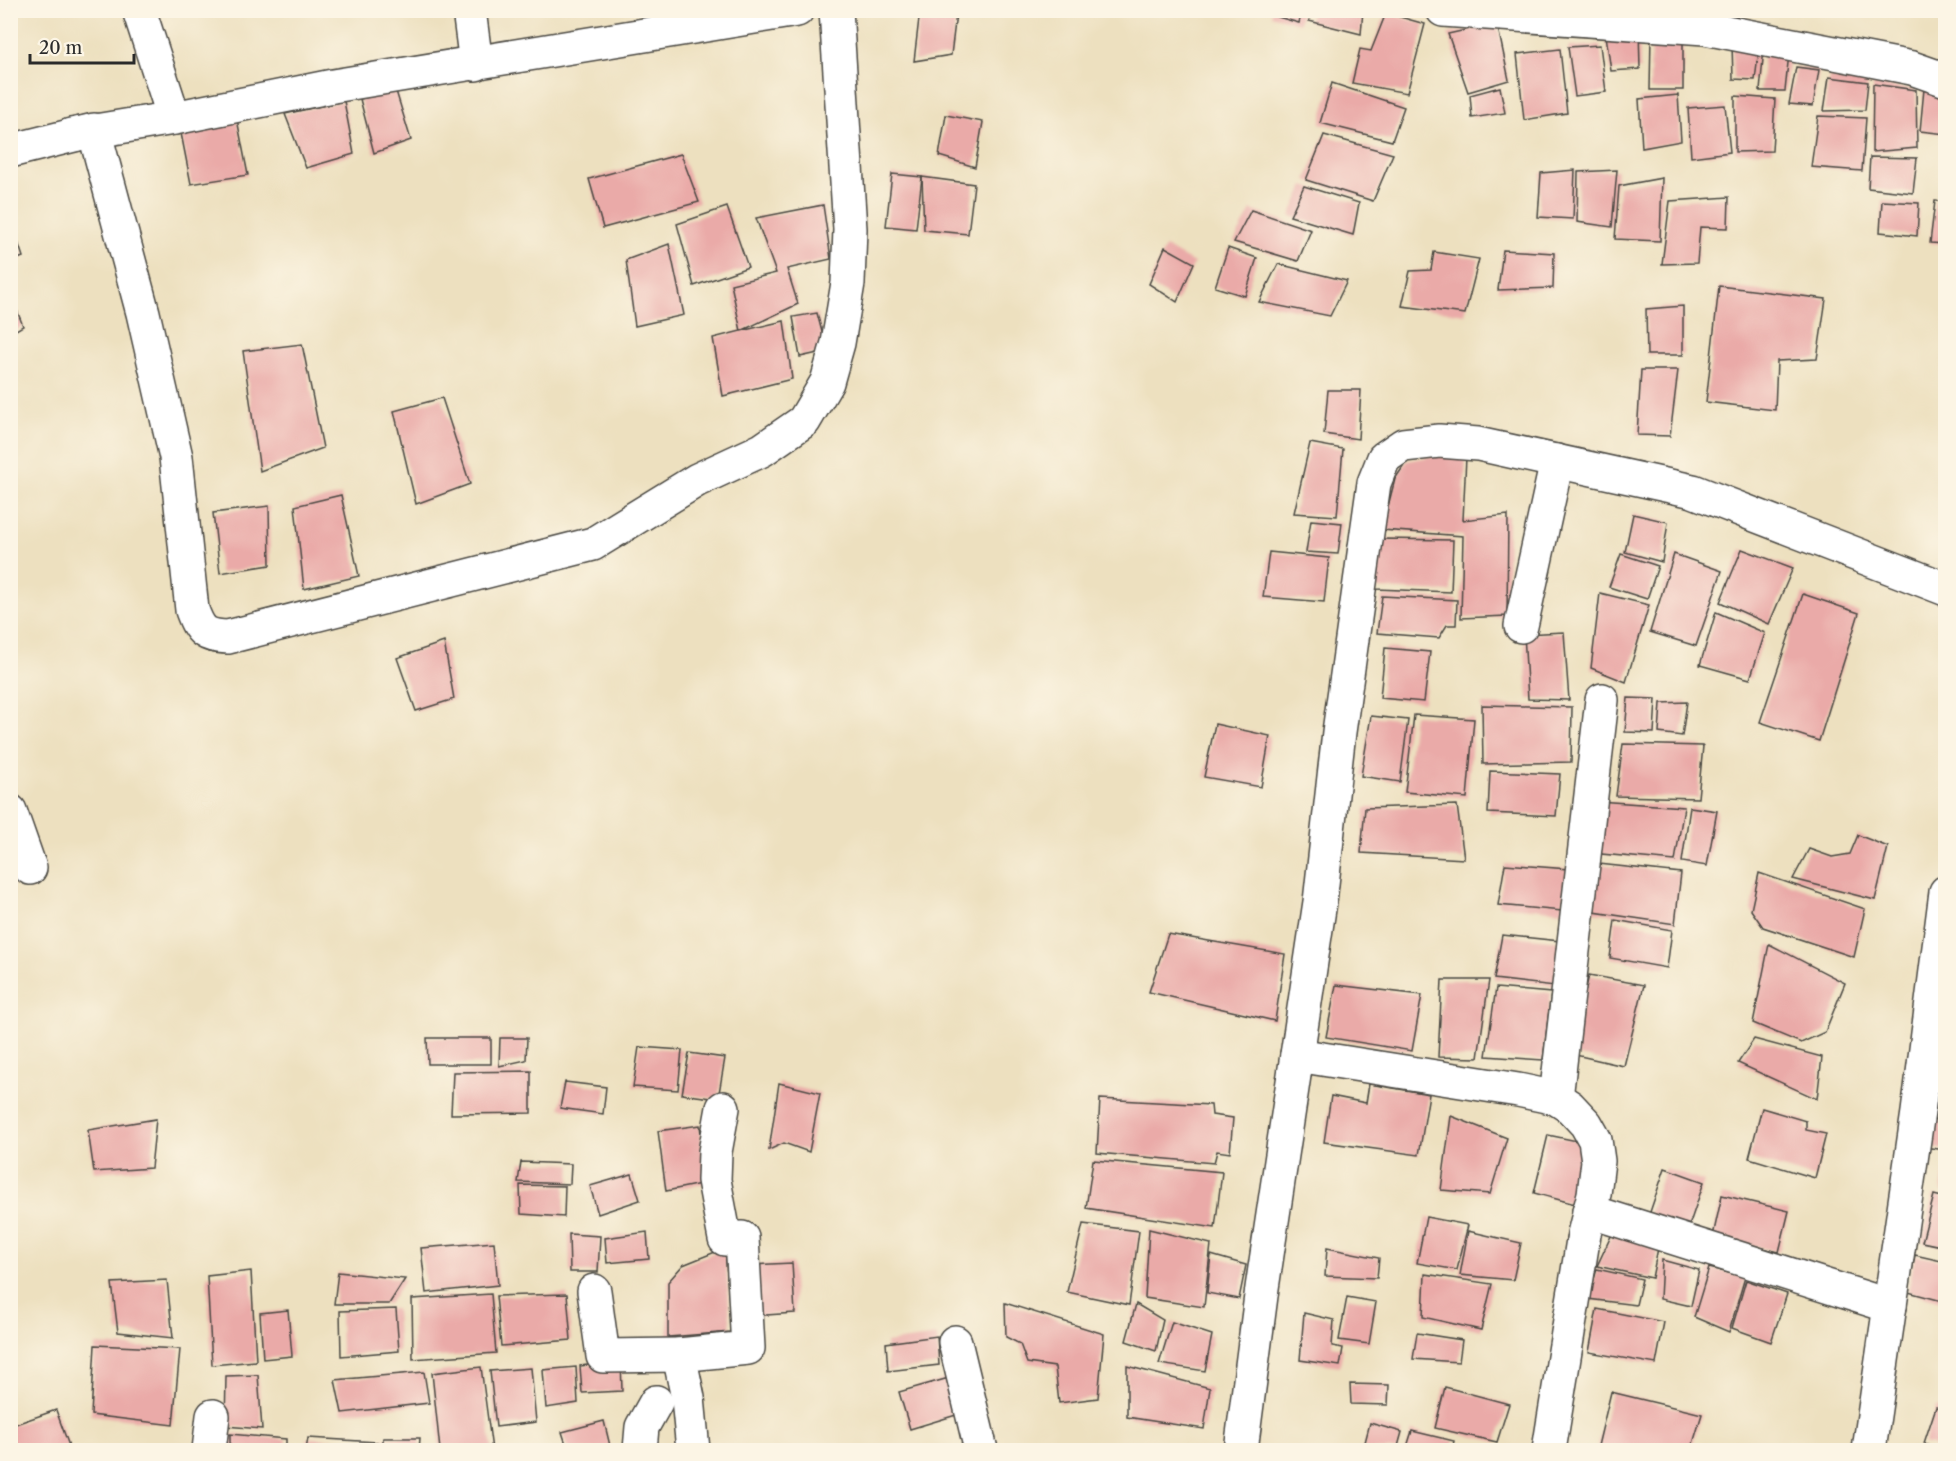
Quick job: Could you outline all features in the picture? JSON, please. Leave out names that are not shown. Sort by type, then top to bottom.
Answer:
[{"type":"street","points":[[139,10],[174,118]]},
{"type":"street","points":[[469,10],[476,64]]},
{"type":"street","points":[[10,150],[93,130],[174,118],[333,87],[797,10]]},
{"type":"street","points":[[93,130],[143,313],[176,457],[192,610],[198,627],[211,636],[228,637],[592,544],[697,480],[762,450],[804,421],[826,382],[838,343],[848,283],[850,229],[836,10]]},
{"type":"street","points":[[1443,10],[1705,28],[1912,68],[1946,80]]},
{"type":"street","points":[[1241,1450],[1262,1288],[1320,902],[1339,732],[1374,483],[1384,458],[1403,445],[1439,441],[1478,444],[1693,491],[1946,589]]},
{"type":"street","points":[[1521,626],[1557,461]]},
{"type":"street","points":[[1556,1098],[1602,700]]},
{"type":"street","points":[[10,811],[30,868]]},
{"type":"street","points":[[1869,1450],[1918,1112],[1946,892]]},
{"type":"street","points":[[1297,1055],[1556,1098],[1570,1107],[1586,1124],[1595,1140],[1598,1161],[1549,1450]]},
{"type":"street","points":[[594,1292],[603,1356],[679,1355],[748,1348],[742,1238],[725,1239],[714,1180],[714,1152],[723,1108]]},
{"type":"street","points":[[1590,1211],[1890,1306]]},
{"type":"street","points":[[955,1342],[981,1450]]},
{"type":"street","points":[[679,1355],[688,1398],[693,1450]]},
{"type":"street","points":[[640,1450],[642,1427],[656,1402]]},
{"type":"street","points":[[209,1450],[213,1416]]},
{"type":"building","points":[[920,10],[956,14],[951,55],[914,61]]},
{"type":"building","points":[[1273,10],[1302,10],[1299,23],[1271,15]]},
{"type":"building","points":[[1312,10],[1363,10],[1361,34],[1309,21]]},
{"type":"building","points":[[1386,13],[1425,24],[1407,93],[1352,83],[1360,49],[1371,51]]},
{"type":"building","points":[[1497,23],[1509,80],[1468,92],[1448,34]]},
{"type":"building","points":[[1605,28],[1639,28],[1640,69],[1611,71]]},
{"type":"building","points":[[1651,34],[1683,36],[1683,90],[1650,90]]},
{"type":"building","points":[[1732,44],[1759,48],[1755,80],[1733,79]]},
{"type":"building","points":[[1600,45],[1606,92],[1575,96],[1568,47]]},
{"type":"building","points":[[1764,48],[1789,53],[1785,91],[1760,91]]},
{"type":"building","points":[[1560,49],[1567,113],[1524,120],[1517,54]]},
{"type":"building","points":[[1796,67],[1819,70],[1813,106],[1789,104]]},
{"type":"building","points":[[1829,77],[1868,82],[1865,110],[1824,111]]},
{"type":"building","points":[[1332,83],[1404,107],[1392,141],[1320,123]]},
{"type":"building","points":[[1873,84],[1916,90],[1917,148],[1872,152]]},
{"type":"building","points":[[1500,87],[1505,113],[1472,118],[1470,95]]},
{"type":"building","points":[[1924,89],[1946,90],[1946,134],[1920,131]]},
{"type":"building","points":[[396,91],[411,140],[374,153],[360,99]]},
{"type":"building","points":[[1678,95],[1681,141],[1642,148],[1639,99]]},
{"type":"building","points":[[1735,96],[1775,99],[1772,151],[1735,152]]},
{"type":"building","points":[[344,101],[354,154],[306,168],[285,114]]},
{"type":"building","points":[[1725,105],[1730,152],[1691,157],[1688,108]]},
{"type":"building","points":[[946,115],[983,122],[975,167],[939,156]]},
{"type":"building","points":[[1818,116],[1866,118],[1862,171],[1811,167]]},
{"type":"building","points":[[237,119],[248,175],[191,184],[180,128]]},
{"type":"building","points":[[1324,135],[1393,154],[1373,201],[1306,180]]},
{"type":"building","points":[[681,154],[699,202],[603,228],[589,179]]},
{"type":"building","points":[[1870,157],[1917,158],[1913,193],[1868,188]]},
{"type":"building","points":[[1575,170],[1573,219],[1538,217],[1541,173]]},
{"type":"building","points":[[1617,170],[1612,227],[1577,222],[1578,172]]},
{"type":"building","points":[[892,174],[922,177],[916,229],[886,226]]},
{"type":"building","points":[[922,177],[974,184],[968,234],[924,230]]},
{"type":"building","points":[[1662,178],[1660,241],[1615,239],[1619,186]]},
{"type":"building","points":[[1304,186],[1359,203],[1353,235],[1290,216]]},
{"type":"building","points":[[1729,197],[1728,228],[1700,227],[1697,263],[1662,264],[1670,201]]},
{"type":"building","points":[[1882,201],[1919,203],[1917,236],[1880,232]]},
{"type":"building","points":[[1935,201],[1946,202],[1946,244],[1930,243]]},
{"type":"building","points":[[823,205],[831,259],[787,269],[798,304],[741,331],[731,284],[776,273],[756,218]]},
{"type":"building","points":[[727,207],[748,267],[694,286],[677,224]]},
{"type":"building","points":[[1251,210],[1311,230],[1298,261],[1234,242]]},
{"type":"building","points":[[10,218],[23,257],[10,262]]},
{"type":"building","points":[[669,244],[684,315],[635,326],[626,260]]},
{"type":"building","points":[[1165,247],[1194,263],[1177,302],[1149,284]]},
{"type":"building","points":[[1228,248],[1257,258],[1245,296],[1215,287]]},
{"type":"building","points":[[1503,250],[1554,253],[1553,288],[1498,290]]},
{"type":"building","points":[[1434,252],[1479,259],[1465,314],[1402,306],[1410,271],[1431,270]]},
{"type":"building","points":[[1278,264],[1347,281],[1330,316],[1259,302]]},
{"type":"building","points":[[1719,286],[1826,299],[1817,359],[1777,361],[1775,410],[1706,402]]},
{"type":"building","points":[[11,295],[23,326],[11,333]]},
{"type":"building","points":[[1683,306],[1683,355],[1647,355],[1646,309]]},
{"type":"building","points":[[817,313],[827,351],[800,357],[793,317]]},
{"type":"building","points":[[784,321],[792,379],[723,396],[713,338]]},
{"type":"building","points":[[302,344],[323,448],[260,471],[243,351]]},
{"type":"building","points":[[1641,370],[1678,370],[1670,436],[1637,435]]},
{"type":"building","points":[[1328,390],[1361,390],[1358,439],[1324,434]]},
{"type":"building","points":[[442,398],[470,484],[416,504],[394,411]]},
{"type":"building","points":[[1310,443],[1343,449],[1337,516],[1294,513]]},
{"type":"building","points":[[1438,455],[1466,457],[1463,520],[1508,515],[1507,616],[1461,618],[1463,536],[1382,530],[1395,479],[1407,461]]},
{"type":"building","points":[[341,495],[359,576],[304,589],[295,506]]},
{"type":"building","points":[[269,506],[270,565],[220,573],[213,513]]},
{"type":"building","points":[[1633,514],[1668,522],[1662,562],[1625,552]]},
{"type":"building","points":[[1311,520],[1342,523],[1338,554],[1306,552]]},
{"type":"building","points":[[1380,539],[1453,540],[1451,592],[1376,589]]},
{"type":"building","points":[[1742,549],[1793,568],[1769,624],[1720,602]]},
{"type":"building","points":[[1269,552],[1329,558],[1324,602],[1263,597]]},
{"type":"building","points":[[1621,554],[1658,566],[1647,599],[1609,587]]},
{"type":"building","points":[[1674,554],[1722,571],[1696,646],[1650,632]]},
{"type":"building","points":[[1600,593],[1649,605],[1626,682],[1591,668]]},
{"type":"building","points":[[1803,594],[1859,613],[1819,741],[1760,722]]},
{"type":"building","points":[[1382,596],[1457,600],[1456,625],[1447,625],[1439,638],[1377,633]]},
{"type":"building","points":[[1716,612],[1765,633],[1750,679],[1700,665]]},
{"type":"building","points":[[1564,632],[1569,700],[1528,699],[1524,634]]},
{"type":"building","points":[[444,642],[454,699],[416,711],[397,658]]},
{"type":"building","points":[[1385,648],[1430,652],[1424,702],[1380,698]]},
{"type":"building","points":[[1628,698],[1656,699],[1654,733],[1625,732]]},
{"type":"building","points":[[1687,702],[1682,736],[1659,733],[1661,703]]},
{"type":"building","points":[[1482,705],[1572,707],[1571,762],[1483,764]]},
{"type":"building","points":[[1414,715],[1474,719],[1467,798],[1405,792]]},
{"type":"building","points":[[1371,716],[1408,720],[1400,782],[1361,776]]},
{"type":"building","points":[[1215,724],[1270,736],[1261,787],[1204,777]]},
{"type":"building","points":[[1623,744],[1703,746],[1698,798],[1616,796]]},
{"type":"building","points":[[1490,771],[1560,774],[1556,816],[1488,813]]},
{"type":"building","points":[[1597,801],[1684,807],[1675,861],[1591,853]]},
{"type":"building","points":[[1457,805],[1464,859],[1361,853],[1365,808]]},
{"type":"building","points":[[1690,807],[1717,811],[1707,866],[1682,862]]},
{"type":"building","points":[[1858,835],[1888,847],[1875,900],[1793,879],[1809,849],[1832,857],[1850,854]]},
{"type":"building","points":[[1505,864],[1568,869],[1562,911],[1498,905]]},
{"type":"building","points":[[1599,864],[1681,873],[1675,924],[1594,912]]},
{"type":"building","points":[[1759,873],[1865,909],[1854,957],[1763,927],[1751,910]]},
{"type":"building","points":[[1615,920],[1672,930],[1667,968],[1610,958]]},
{"type":"building","points":[[1168,934],[1285,954],[1275,1021],[1149,992]]},
{"type":"building","points":[[1502,935],[1560,941],[1555,986],[1494,979]]},
{"type":"building","points":[[1769,944],[1845,983],[1825,1032],[1801,1043],[1753,1023]]},
{"type":"building","points":[[1589,975],[1644,985],[1624,1066],[1571,1054]]},
{"type":"building","points":[[1442,980],[1489,980],[1478,1058],[1438,1057]]},
{"type":"building","points":[[1336,985],[1422,995],[1412,1051],[1326,1037]]},
{"type":"building","points":[[1496,988],[1551,993],[1543,1060],[1486,1056]]},
{"type":"building","points":[[427,1038],[491,1038],[491,1064],[428,1064]]},
{"type":"building","points":[[500,1038],[527,1038],[526,1060],[499,1066]]},
{"type":"building","points":[[1754,1039],[1822,1057],[1817,1099],[1738,1063]]},
{"type":"building","points":[[639,1047],[682,1050],[678,1090],[633,1087]]},
{"type":"building","points":[[689,1053],[725,1058],[718,1099],[682,1094]]},
{"type":"building","points":[[531,1071],[531,1113],[451,1114],[453,1072]]},
{"type":"building","points":[[565,1082],[606,1087],[603,1114],[560,1108]]},
{"type":"building","points":[[779,1083],[820,1093],[809,1152],[784,1143],[769,1150]]},
{"type":"building","points":[[1369,1084],[1429,1094],[1419,1155],[1324,1142],[1331,1096],[1366,1103]]},
{"type":"building","points":[[1100,1099],[1211,1105],[1212,1115],[1233,1118],[1230,1153],[1217,1151],[1214,1163],[1097,1153]]},
{"type":"building","points":[[1762,1108],[1806,1121],[1806,1130],[1826,1134],[1815,1178],[1749,1158]]},
{"type":"building","points":[[1451,1116],[1507,1138],[1490,1194],[1441,1190]]},
{"type":"building","points":[[1926,1116],[1946,1123],[1946,1150],[1923,1147]]},
{"type":"building","points":[[156,1119],[151,1168],[94,1172],[88,1130]]},
{"type":"building","points":[[700,1125],[706,1183],[666,1191],[658,1131]]},
{"type":"building","points":[[1548,1135],[1587,1143],[1575,1204],[1534,1193]]},
{"type":"building","points":[[1093,1160],[1222,1172],[1215,1228],[1086,1208]]},
{"type":"building","points":[[521,1162],[571,1164],[570,1184],[518,1182]]},
{"type":"building","points":[[1665,1168],[1704,1182],[1688,1229],[1649,1215]]},
{"type":"building","points":[[1944,1172],[1946,1172],[1946,1192],[1941,1191]]},
{"type":"building","points":[[632,1174],[640,1200],[598,1214],[590,1186]]},
{"type":"building","points":[[520,1185],[565,1186],[564,1217],[521,1214]]},
{"type":"building","points":[[1722,1195],[1789,1211],[1779,1252],[1713,1236]]},
{"type":"building","points":[[1934,1195],[1946,1198],[1946,1247],[1922,1242]]},
{"type":"building","points":[[1426,1217],[1468,1225],[1457,1270],[1417,1263]]},
{"type":"building","points":[[1083,1224],[1139,1231],[1129,1305],[1067,1292]]},
{"type":"building","points":[[1149,1229],[1211,1244],[1204,1307],[1145,1298]]},
{"type":"building","points":[[1468,1231],[1521,1243],[1513,1280],[1460,1275]]},
{"type":"building","points":[[647,1232],[649,1259],[607,1263],[605,1238]]},
{"type":"building","points":[[569,1234],[600,1236],[598,1272],[570,1272]]},
{"type":"building","points":[[1612,1234],[1658,1248],[1652,1278],[1597,1266]]},
{"type":"building","points":[[494,1242],[498,1285],[426,1293],[421,1248]]},
{"type":"building","points":[[725,1248],[731,1332],[668,1337],[668,1282],[683,1265]]},
{"type":"building","points":[[1327,1248],[1379,1258],[1377,1278],[1325,1276]]},
{"type":"building","points":[[1211,1255],[1246,1265],[1239,1299],[1207,1293]]},
{"type":"building","points":[[1915,1255],[1946,1262],[1946,1302],[1908,1292]]},
{"type":"building","points":[[1662,1260],[1699,1270],[1691,1306],[1660,1299]]},
{"type":"building","points":[[792,1263],[795,1313],[752,1316],[749,1265]]},
{"type":"building","points":[[1709,1268],[1745,1277],[1729,1332],[1694,1317]]},
{"type":"building","points":[[1597,1269],[1642,1279],[1636,1305],[1588,1299]]},
{"type":"building","points":[[251,1271],[256,1361],[212,1365],[207,1276]]},
{"type":"building","points":[[338,1272],[405,1279],[389,1304],[334,1304]]},
{"type":"building","points":[[1425,1274],[1492,1284],[1481,1330],[1423,1317]]},
{"type":"building","points":[[167,1280],[173,1338],[118,1332],[112,1283]]},
{"type":"building","points":[[1746,1280],[1787,1294],[1771,1342],[1732,1328]]},
{"type":"building","points":[[491,1294],[496,1353],[413,1359],[412,1299]]},
{"type":"building","points":[[567,1294],[571,1340],[501,1346],[496,1296]]},
{"type":"building","points":[[1347,1297],[1376,1302],[1369,1344],[1339,1340]]},
{"type":"building","points":[[1005,1303],[1104,1334],[1098,1398],[1059,1403],[1055,1367],[1027,1363],[1020,1344],[1006,1337]]},
{"type":"building","points":[[1136,1304],[1163,1320],[1156,1351],[1126,1341]]},
{"type":"building","points":[[396,1309],[399,1351],[341,1356],[340,1311]]},
{"type":"building","points":[[1597,1309],[1664,1322],[1656,1364],[1589,1352]]},
{"type":"building","points":[[288,1310],[292,1356],[263,1359],[260,1313]]},
{"type":"building","points":[[1304,1313],[1334,1320],[1332,1346],[1343,1348],[1340,1366],[1300,1360]]},
{"type":"building","points":[[1172,1322],[1212,1335],[1205,1371],[1159,1364]]},
{"type":"building","points":[[1417,1333],[1462,1340],[1459,1362],[1413,1359]]},
{"type":"building","points":[[937,1336],[939,1365],[888,1371],[886,1343]]},
{"type":"building","points":[[95,1345],[180,1349],[173,1425],[91,1415]]},
{"type":"building","points":[[621,1361],[622,1391],[582,1393],[580,1366]]},
{"type":"building","points":[[1127,1366],[1210,1388],[1204,1429],[1127,1417]]},
{"type":"building","points":[[481,1367],[492,1450],[440,1450],[432,1373]]},
{"type":"building","points":[[576,1367],[578,1403],[546,1408],[543,1370]]},
{"type":"building","points":[[531,1368],[536,1422],[496,1427],[490,1371]]},
{"type":"building","points":[[424,1372],[429,1403],[342,1413],[335,1380]]},
{"type":"building","points":[[258,1375],[262,1429],[225,1426],[226,1376]]},
{"type":"building","points":[[956,1376],[966,1412],[910,1429],[899,1392]]},
{"type":"building","points":[[1350,1384],[1389,1385],[1388,1405],[1351,1404]]},
{"type":"building","points":[[1445,1387],[1509,1404],[1497,1442],[1435,1428]]},
{"type":"building","points":[[1611,1392],[1702,1414],[1691,1450],[1597,1450]]},
{"type":"building","points":[[1936,1407],[1946,1410],[1946,1450],[1924,1443]]},
{"type":"building","points":[[56,1410],[69,1446],[56,1450],[10,1450],[10,1426]]},
{"type":"building","points":[[604,1421],[611,1450],[568,1450],[562,1432]]},
{"type":"building","points":[[1370,1423],[1402,1432],[1397,1450],[1363,1450]]},
{"type":"building","points":[[1412,1431],[1454,1441],[1452,1450],[1406,1450]]},
{"type":"building","points":[[230,1434],[286,1439],[286,1450],[230,1450]]},
{"type":"building","points":[[308,1438],[377,1442],[377,1450],[306,1450]]},
{"type":"building","points":[[383,1438],[420,1438],[419,1450],[383,1450]]},
{"type":"building","points":[[1460,1446],[1473,1450],[1459,1450]]}]
